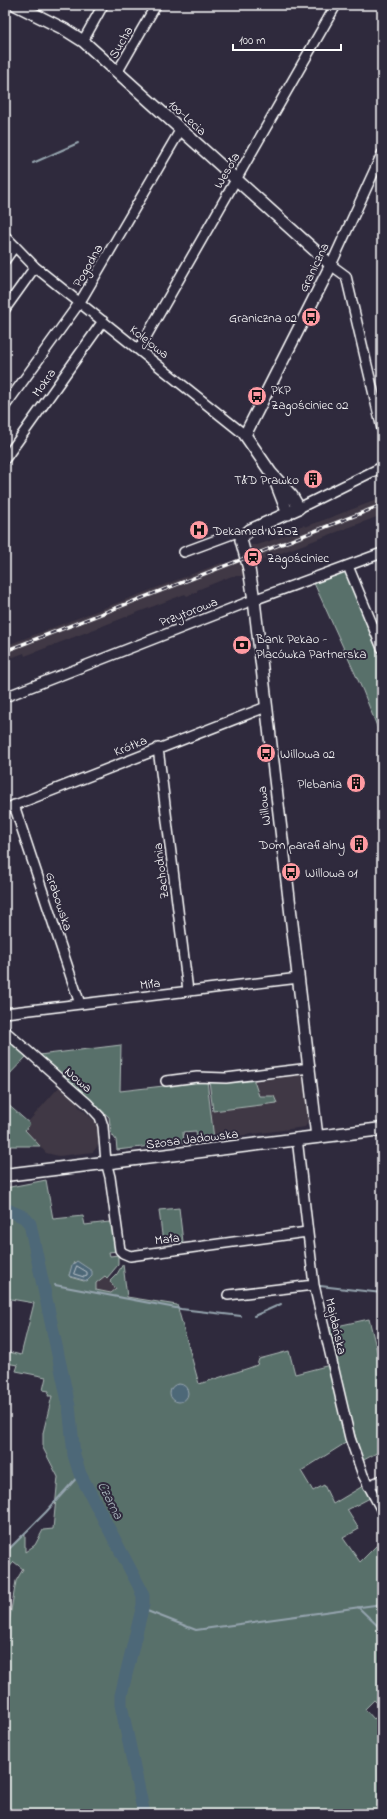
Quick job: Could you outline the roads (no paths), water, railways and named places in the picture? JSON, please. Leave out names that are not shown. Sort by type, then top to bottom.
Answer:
[{"type":"main road","name":"Szosa Jadowska","points":[[5,1175],[297,1138],[382,1129]]},
{"type":"street","name":"100-Lecia","points":[[16,5],[64,29],[84,41],[331,265]]},
{"type":"street","points":[[84,41],[103,5]]},
{"type":"street","name":"Sucha","points":[[118,71],[156,5]]},
{"type":"street","name":"Wesoła","points":[[139,349],[336,5]]},
{"type":"street","name":"Pogodna","points":[[5,406],[80,302],[181,129]]},
{"type":"street","name":"Graniczna","points":[[245,435],[331,265],[382,156]]},
{"type":"street","name":"Kolejowa","points":[[5,236],[35,267],[245,435],[271,473],[292,496],[299,508]]},
{"type":"street","points":[[5,260],[15,246]]},
{"type":"street","points":[[331,265],[346,276],[382,429]]},
{"type":"street","points":[[5,309],[35,267]]},
{"type":"street","name":"Mokra","points":[[5,459],[103,321]]},
{"type":"street","points":[[184,552],[235,533],[243,536],[250,530],[288,514],[382,467]]},
{"type":"street","name":"Kolejowa","points":[[271,473],[288,514]]},
{"type":"street","name":"Willowa","points":[[243,536],[241,545],[249,569],[254,600],[317,1137]]},
{"type":"street","name":"Przytorowa","points":[[5,697],[254,600],[382,553]]},
{"type":"street","points":[[348,566],[382,648]]},
{"type":"street","name":"Krótka","points":[[5,809],[266,707]]},
{"type":"street","name":"Zachodnia","points":[[158,748],[188,991]]},
{"type":"street","name":"Grabowska","points":[[14,805],[80,1004]]},
{"type":"street","name":"Miła","points":[[5,1013],[299,978]]},
{"type":"street","name":"Nowa","points":[[5,1031],[98,1114],[104,1130],[106,1162]]},
{"type":"street","points":[[166,1081],[197,1077],[226,1078],[310,1068]]},
{"type":"street","name":"Majdańska","points":[[297,1138],[314,1284],[350,1438],[368,1486],[382,1511]]},
{"type":"street","name":"Mała","points":[[106,1162],[110,1177],[120,1250],[130,1256],[307,1232]]},
{"type":"street","points":[[228,1295],[314,1284]]},
{"type":"street","points":[[368,1486],[382,1480]]},
{"type":"water","points":[[77,1261],[92,1271],[92,1276],[87,1281],[69,1276],[72,1265]]},
{"type":"water","points":[[179,1384],[185,1387],[188,1393],[185,1399],[179,1402],[173,1399],[170,1393],[173,1387]]},
{"type":"waterway","points":[[33,163],[78,143]]},
{"type":"waterway","name":"Czarna","points":[[5,1209],[24,1217],[30,1224],[69,1406],[74,1455],[80,1474],[143,1596],[143,1605],[121,1695],[121,1705],[144,1814]]},
{"type":"waterway","name":"Czarna","points":[[43,1282],[48,1283]]},
{"type":"waterway","points":[[55,1285],[181,1309],[241,1316]]},
{"type":"waterway","points":[[320,1286],[382,1293]]},
{"type":"waterway","points":[[254,1316],[281,1304]]},
{"type":"waterway","points":[[5,1553],[46,1512],[80,1474]]},
{"type":"waterway","points":[[142,1609],[196,1630],[382,1604]]},
{"type":"waterway","points":[[358,1607],[382,1630]]},
{"type":"railway","points":[[5,651],[382,505]]},
{"type":"place","name":"Graniczna 02","points":[[311,317]]},
{"type":"place","name":"PKP Zagościniec 02","points":[[257,396]]},
{"type":"place","name":"T&D Prawko","points":[[313,479]]},
{"type":"place","name":"Dekamed NZOZ","points":[[199,530]]},
{"type":"place","name":"Zagościniec","points":[[253,557]]},
{"type":"place","name":"Bank Pekao - Placówka Partnerska","points":[[242,645]]},
{"type":"place","name":"Willowa 02","points":[[266,753]]},
{"type":"place","name":"Plebania","points":[[356,783]]},
{"type":"place","name":"Dom parafialny","points":[[359,844]]},
{"type":"place","name":"Willowa 01","points":[[291,872]]}]
